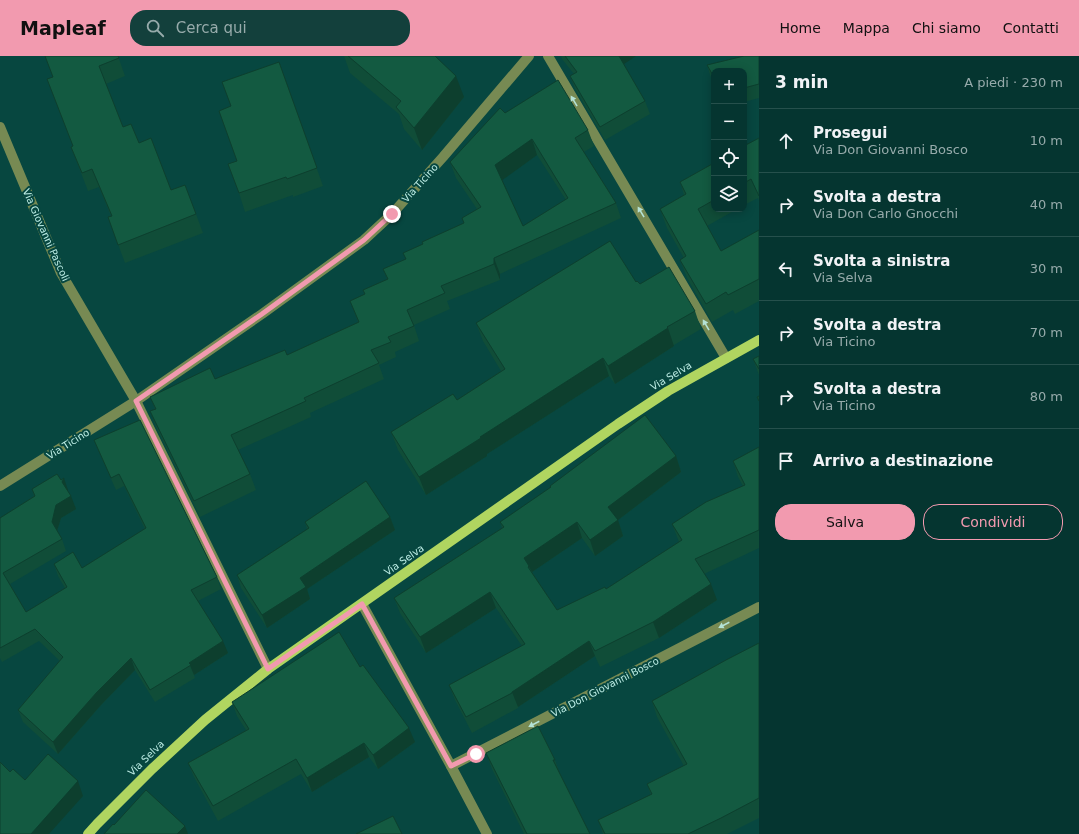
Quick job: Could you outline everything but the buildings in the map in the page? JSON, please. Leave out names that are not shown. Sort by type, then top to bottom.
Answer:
[{"type":"main road","name":"Via Selva","points":[[88,834],[152,768],[205,720],[268,669],[618,424],[668,391],[759,340]]},
{"type":"street","name":"Via Ticino","points":[[0,486],[136,401],[262,314],[364,240],[392,214],[443,157],[528,56]]},
{"type":"street","points":[[548,56],[726,358]]},
{"type":"street","name":"Via Giovanni Pascoli","points":[[0,127],[61,273],[136,401]]},
{"type":"street","points":[[136,401],[268,669]]},
{"type":"street","points":[[362,604],[487,834]]},
{"type":"street","name":"Via Don Giovanni Bosco","points":[[451,766],[759,607]]},
{"type":"route","points":[[392,214],[364,240],[262,314],[136,401],[268,669],[362,604],[451,766],[476,754]]}]
